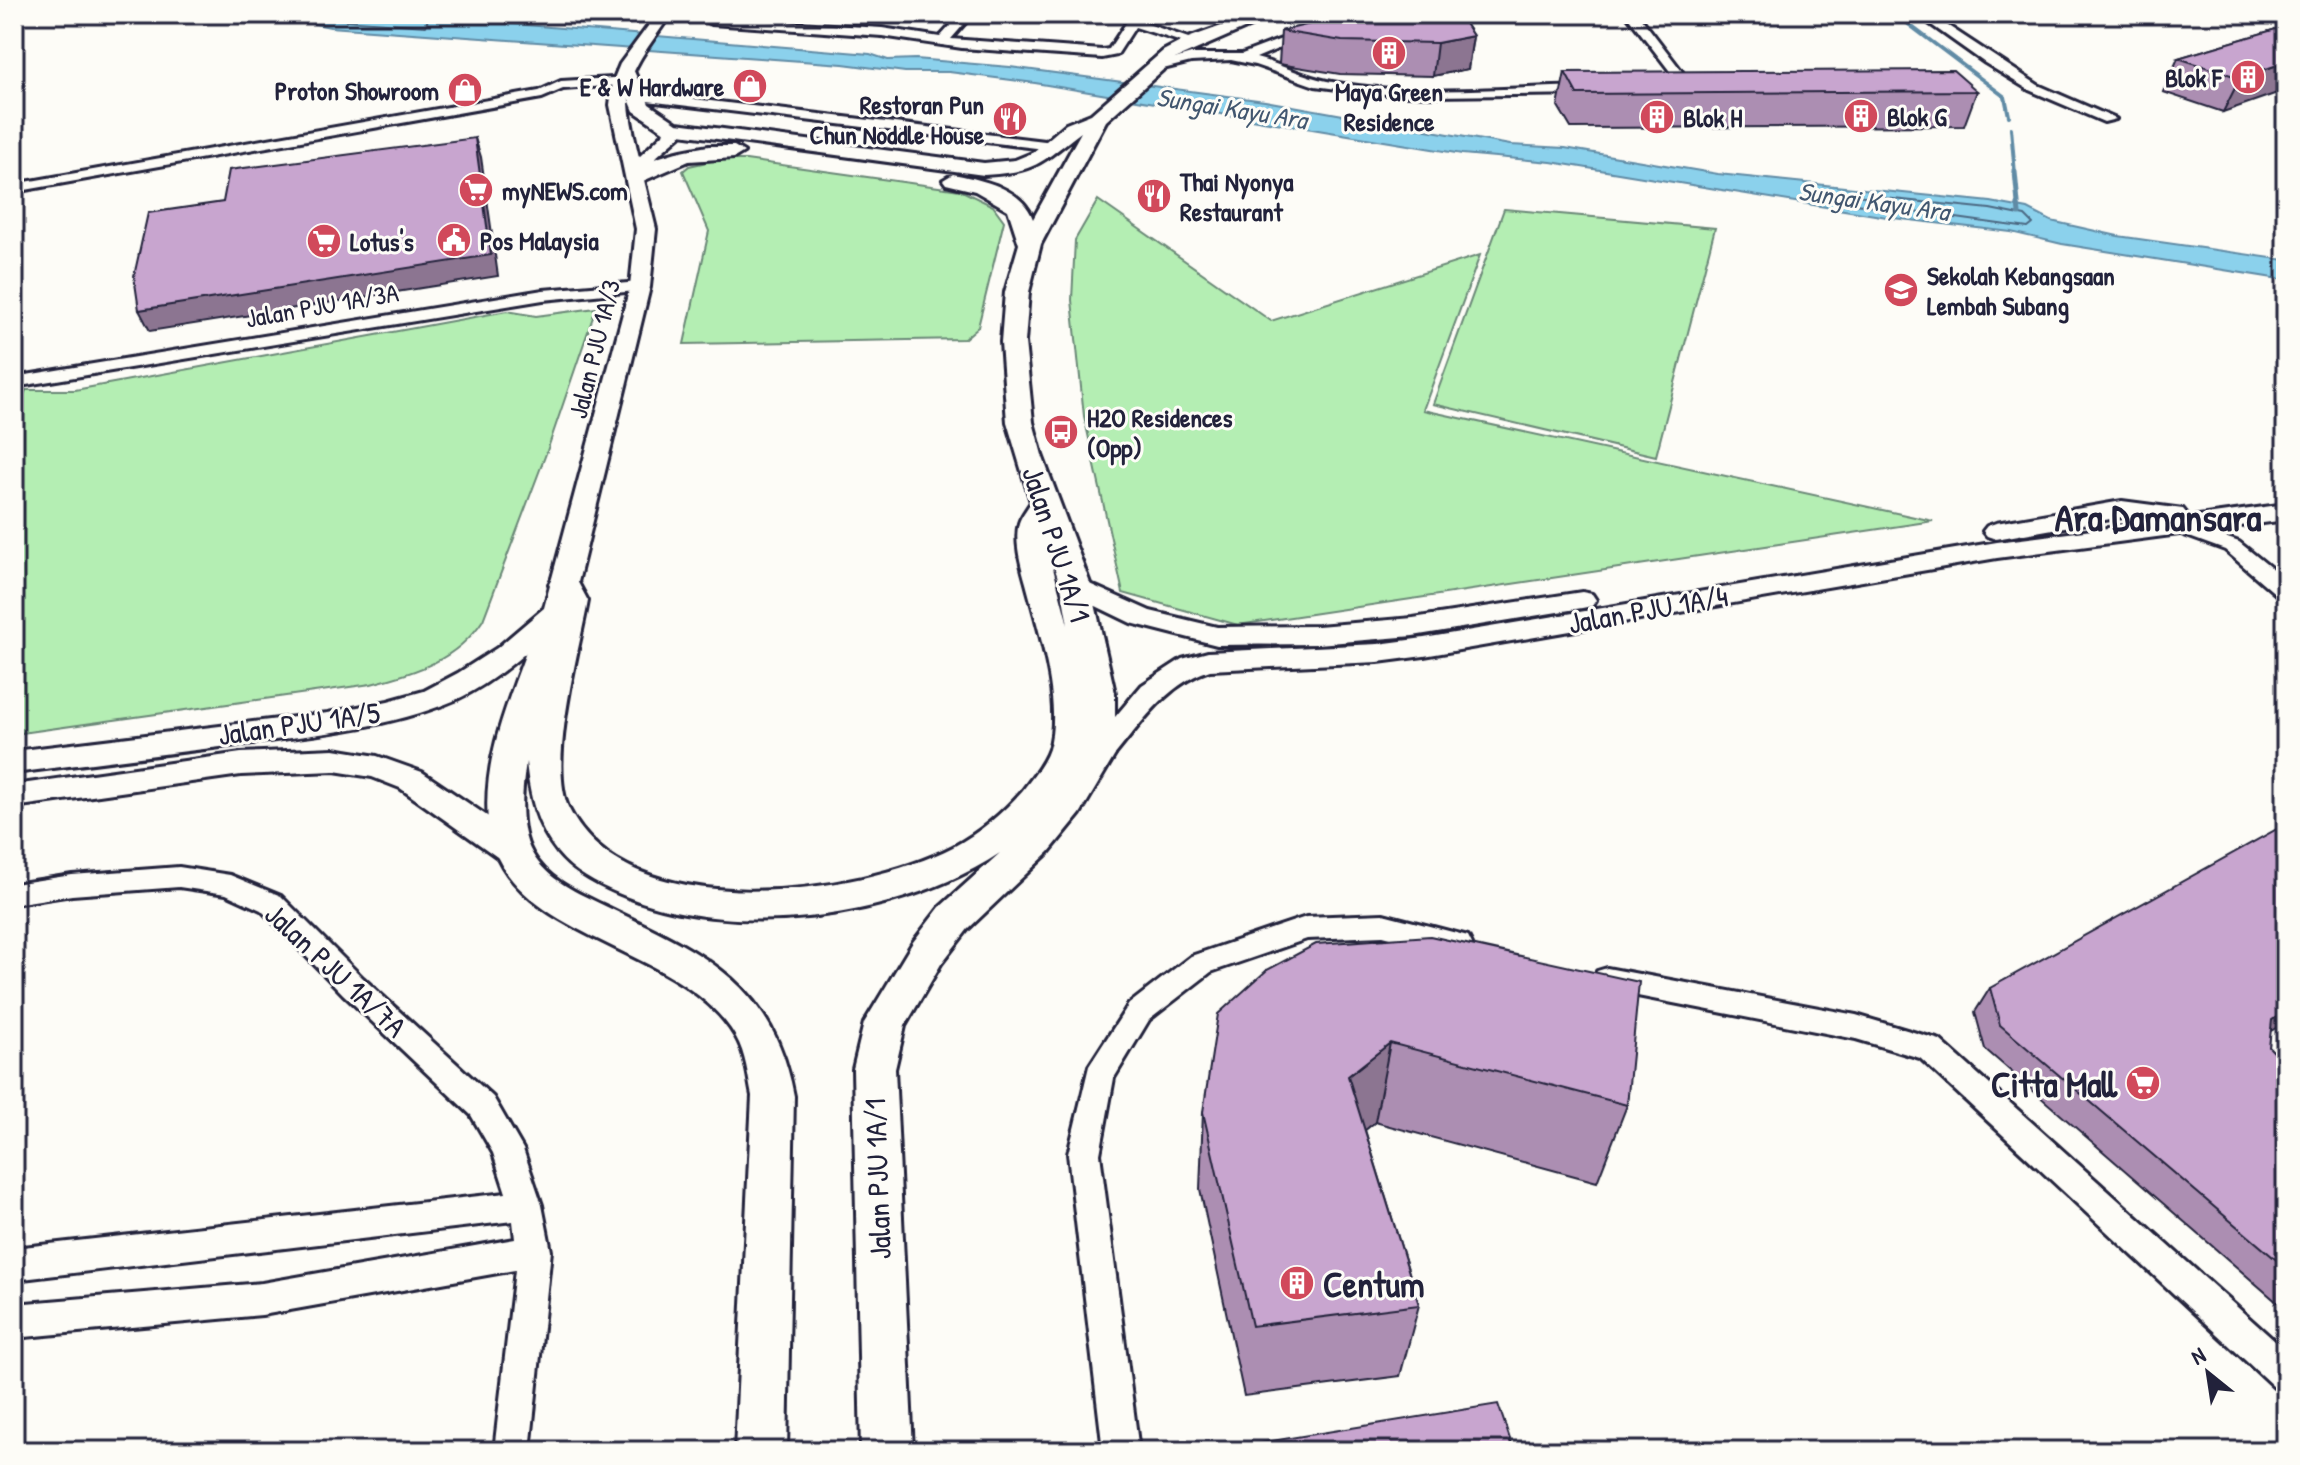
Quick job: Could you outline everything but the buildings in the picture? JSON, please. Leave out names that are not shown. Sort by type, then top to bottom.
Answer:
[{"type":"main road","name":"Jalan PJU 1A/1","points":[[887,1451],[874,1069],[885,1023],[927,953],[954,918],[1036,842],[1067,805],[1098,755],[1098,693],[1076,586],[1028,455],[1020,422],[1013,347],[1017,292],[1030,244],[1099,117],[1151,68],[1194,42],[1269,14]]},
{"type":"main road","points":[[628,79],[647,114],[672,128],[984,169],[1008,168],[1045,152],[1070,128],[1099,117]]},
{"type":"main road","points":[[636,178],[662,164],[726,151],[961,181],[982,186],[1018,207],[1030,244]]},
{"type":"main road","points":[[1045,152],[1044,180],[1055,197]]},
{"type":"main road","points":[[761,1451],[773,1096],[767,1062],[752,1027],[726,997],[697,973],[550,896],[530,878],[512,850],[506,794],[509,755],[560,598],[573,601],[543,757],[542,781],[553,818],[579,854],[618,879],[651,893],[701,901],[762,903],[836,898],[907,881],[965,857],[1009,828],[1042,790],[1067,748],[1069,710],[1038,569],[1033,523],[1045,503]]},
{"type":"street","points":[[824,29],[839,14]]},
{"type":"street","points":[[944,40],[967,14]]},
{"type":"street","points":[[1147,14],[1210,16],[1226,20],[1269,14]]},
{"type":"street","points":[[1228,55],[1216,47],[1221,40],[1276,14]]},
{"type":"street","points":[[1632,14],[1685,83],[1675,89],[1647,90]]},
{"type":"street","points":[[1922,14],[2041,94],[2109,119]]},
{"type":"street","points":[[1945,14],[2027,73],[2020,79]]},
{"type":"street","points":[[628,79],[662,16]]},
{"type":"street","points":[[705,16],[711,21],[1109,54],[1136,18],[1194,42]]},
{"type":"street","points":[[1244,58],[1322,29]]},
{"type":"street","points":[[1151,68],[1200,56],[1228,55],[1293,77],[1346,87],[1602,90]]},
{"type":"street","points":[[14,188],[542,94],[561,85],[628,79],[1045,152]]},
{"type":"street","name":"Jalan PJU 1A/3","points":[[560,598],[640,287],[646,229],[618,105],[628,79]]},
{"type":"street","points":[[636,178],[649,154],[671,136],[672,128]]},
{"type":"street","name":"Jalan PJU 1A/3A","points":[[14,382],[528,297],[640,287]]},
{"type":"street","name":"Jalan PJU 1A/4","points":[[1098,755],[1152,692],[1176,674],[1208,661],[1324,645],[1413,627],[2104,511],[2122,509],[2232,533]]},
{"type":"street","name":"Jalan PJU 1A/4","points":[[1076,586],[1141,617],[1186,631],[1324,645],[1424,647],[1997,550],[2180,527],[2232,533],[2286,512]]},
{"type":"street","points":[[2232,533],[2286,591]]},
{"type":"street","name":"Jalan PJU 1A/5","points":[[14,762],[328,723],[434,698],[507,654],[560,598]]},
{"type":"street","name":"Jalan PJU 1A/5","points":[[14,796],[241,764],[334,760],[377,767],[411,780],[512,850]]},
{"type":"street","name":"Jalan PJU 1A/7A","points":[[14,894],[72,885],[179,877],[230,885],[271,903],[353,986],[482,1106],[507,1149],[526,1205],[534,1251],[512,1451]]},
{"type":"street","points":[[1121,1451],[1084,1154],[1100,1075],[1139,1012],[1201,964],[1306,928],[1383,925],[1488,951]]},
{"type":"street","points":[[1578,973],[1856,1027],[1930,1049],[2286,1375]]},
{"type":"street","points":[[17,1270],[526,1205]]},
{"type":"street","points":[[14,1321],[262,1299],[534,1251]]},
{"type":"green space","points":[[716,160],[746,160],[960,190],[993,206],[1004,221],[978,327],[964,339],[684,344],[709,231],[683,171],[689,166]]},
{"type":"green space","points":[[1098,200],[1271,321],[1480,255],[1423,410],[1933,521],[1238,625],[1123,593],[1084,416],[1072,300],[1075,240]]},
{"type":"green space","points":[[1504,209],[1715,228],[1656,456],[1433,404]]},
{"type":"green space","points":[[596,308],[547,451],[483,620],[473,634],[448,655],[419,669],[371,684],[14,734],[14,419],[26,390],[75,390],[507,311],[536,316]]},
{"type":"water","name":"Sungai Kayu Ara","points":[[267,14],[395,14],[870,54],[888,60],[916,59],[1010,67],[1265,101],[1510,145],[1565,148],[1718,174],[1991,202],[2028,209],[2051,221],[2118,236],[2286,260],[2286,280],[2062,244],[2011,232],[1893,218],[1551,162],[1462,154],[1035,83],[949,72],[905,72],[843,64],[330,27]]},
{"type":"waterway","points":[[1895,14],[2005,97],[2009,116]]},
{"type":"waterway","points":[[2011,128],[2015,174]]},
{"type":"waterway","points":[[2015,172],[2019,214]]},
{"type":"place","name":"Maya Green Residence","points":[[1389,53]]},
{"type":"place","name":"Blok F","points":[[2248,77]]},
{"type":"place","name":"E & W Hardware","points":[[750,86]]},
{"type":"place","name":"Proton Showroom","points":[[465,90]]},
{"type":"place","name":"Blok G","points":[[1861,116]]},
{"type":"place","name":"Blok H","points":[[1657,117]]},
{"type":"place","name":"Restoran Pun Chun Noddle House","points":[[1010,119]]},
{"type":"place","name":"myNEWS.com","points":[[476,190]]},
{"type":"place","name":"Thai Nyonya Restaurant","points":[[1154,196]]},
{"type":"place","name":"Pos Malaysia","points":[[454,240]]},
{"type":"place","name":"Lotus's","points":[[324,241]]},
{"type":"place","name":"Sekolah Kebangsaan Lembah Subang","points":[[1901,290]]},
{"type":"place","name":"H2O Residences (Opp)","points":[[1061,432]]},
{"type":"place","name":"Citta Mall","points":[[2143,1083]]},
{"type":"place","name":"Centum","points":[[1297,1283]]},
{"type":"district","name":"Ara Damansara","points":[[2158,517]]}]
